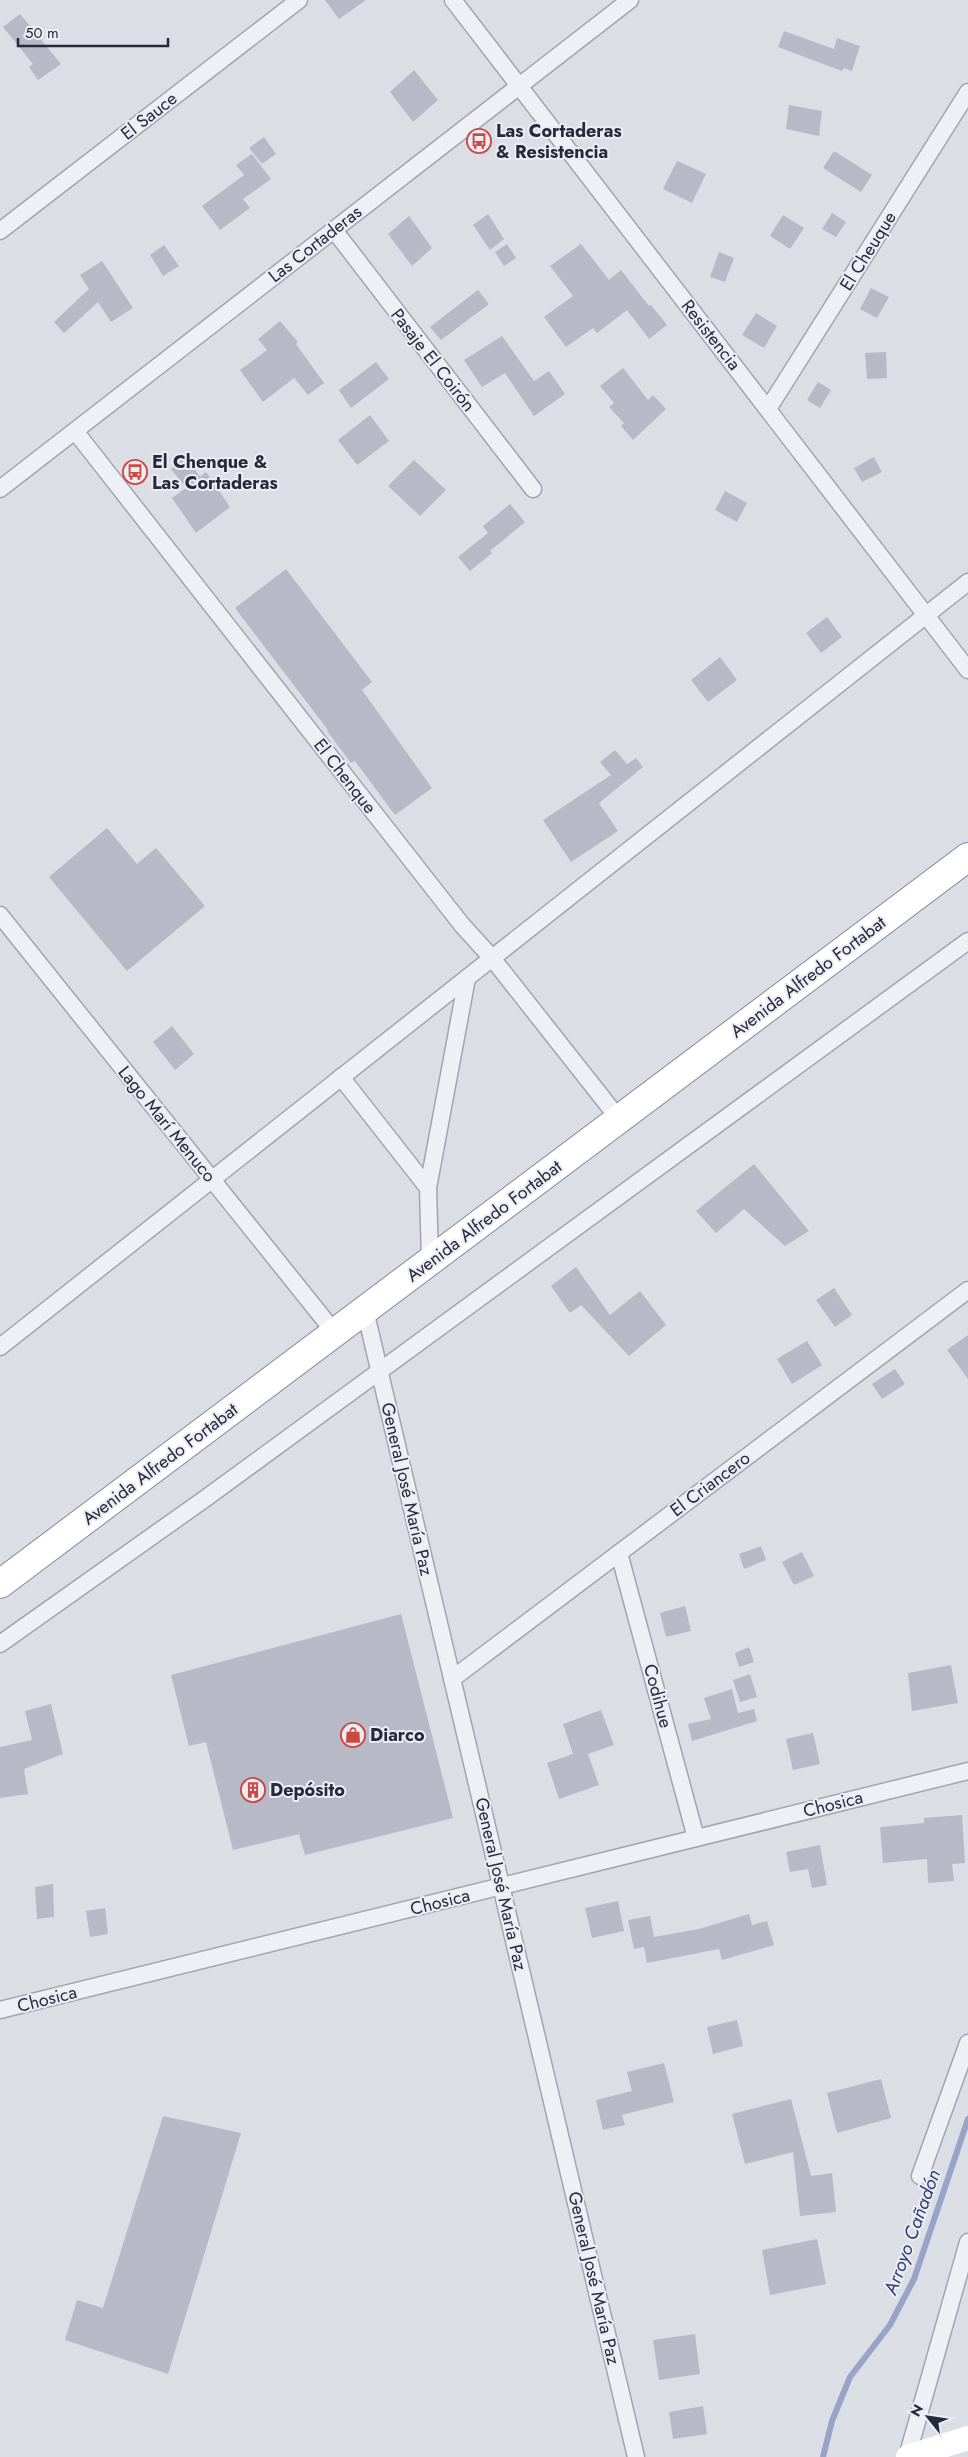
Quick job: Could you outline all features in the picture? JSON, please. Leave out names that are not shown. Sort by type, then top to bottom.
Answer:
[{"type":"highway","name":"Avenida Alfredo Fortabat","points":[[0,1584],[968,857]]},
{"type":"street","name":"El Sauce","points":[[0,231],[299,0]]},
{"type":"street","name":"Resistencia","points":[[453,0],[968,670]]},
{"type":"street","name":"Las Cortaderas","points":[[0,489],[630,0]]},
{"type":"street","name":"El Cheuque","points":[[768,409],[968,92]]},
{"type":"street","name":"Pasaje El Coirón","points":[[334,230],[533,489]]},
{"type":"street","name":"El Chenque","points":[[75,431],[462,925],[492,958],[619,1119]]},
{"type":"street","points":[[0,1347],[968,582]]},
{"type":"street","name":"Lago Marí Menuco","points":[[0,915],[335,1333]]},
{"type":"street","points":[[0,1644],[380,1371],[968,941]]},
{"type":"street","points":[[430,1262],[428,1188],[467,978]]},
{"type":"street","points":[[341,1077],[428,1188]]},
{"type":"street","name":"El Criancero","points":[[452,1679],[968,1290]]},
{"type":"street","name":"General José María Paz","points":[[365,1310],[636,2457]]},
{"type":"street","name":"Codihue","points":[[619,1553],[696,1838]]},
{"type":"street","name":"Chosica","points":[[0,2010],[968,1771]]},
{"type":"street","points":[[920,2176],[968,2043]]},
{"type":"street","points":[[908,2457],[968,2242]]},
{"type":"street","points":[[908,2457],[968,2438]]},
{"type":"street","points":[[908,2457],[968,2451]]},
{"type":"building","points":[[325,0],[366,0],[339,19]]},
{"type":"building","points":[[20,14],[61,64],[38,80],[29,67],[33,64],[3,27]]},
{"type":"building","points":[[784,31],[834,49],[837,38],[860,46],[852,71],[844,68],[842,71],[778,47]]},
{"type":"building","points":[[414,70],[438,100],[413,122],[390,92]]},
{"type":"building","points":[[789,105],[822,111],[819,136],[786,129]]},
{"type":"building","points":[[264,137],[276,154],[262,164],[249,148]]},
{"type":"building","points":[[834,151],[872,175],[861,192],[823,168]]},
{"type":"building","points":[[252,154],[271,179],[243,199],[250,208],[220,230],[202,206],[244,175],[236,165]]},
{"type":"building","points":[[677,161],[706,174],[692,203],[663,189]]},
{"type":"building","points":[[832,213],[846,222],[836,237],[822,229]]},
{"type":"building","points":[[488,214],[504,239],[490,250],[473,225]]},
{"type":"building","points":[[783,215],[804,228],[790,249],[770,236]]},
{"type":"building","points":[[409,216],[432,248],[412,266],[388,234]]},
{"type":"building","points":[[507,244],[516,258],[504,266],[495,252]]},
{"type":"building","points":[[581,244],[609,280],[621,270],[649,306],[651,305],[667,325],[649,339],[627,310],[597,333],[593,328],[566,347],[544,317],[573,296],[550,266]]},
{"type":"building","points":[[164,245],[179,266],[163,276],[150,255]]},
{"type":"building","points":[[719,252],[734,258],[725,282],[710,277]]},
{"type":"building","points":[[102,261],[133,308],[111,322],[98,302],[64,333],[54,322],[89,289],[80,275]]},
{"type":"building","points":[[871,288],[889,297],[877,318],[860,309]]},
{"type":"building","points":[[478,290],[489,304],[441,340],[430,327]]},
{"type":"building","points":[[756,313],[777,326],[764,348],[742,335]]},
{"type":"building","points":[[280,321],[298,342],[296,344],[324,383],[308,395],[294,378],[263,402],[240,370],[267,350],[258,339]]},
{"type":"building","points":[[502,336],[534,381],[549,371],[565,394],[534,416],[505,373],[482,387],[464,360]]},
{"type":"building","points":[[886,352],[887,378],[867,379],[865,353]]},
{"type":"building","points":[[376,362],[389,379],[351,408],[339,390]]},
{"type":"building","points":[[623,368],[648,400],[653,395],[666,409],[633,440],[621,426],[624,423],[609,407],[614,403],[600,386]]},
{"type":"building","points":[[818,382],[831,390],[820,408],[807,400]]},
{"type":"building","points":[[370,415],[389,441],[357,465],[338,440]]},
{"type":"building","points":[[186,456],[200,477],[206,472],[230,507],[196,533],[172,498],[186,488],[171,469]]},
{"type":"building","points":[[874,457],[882,472],[862,482],[854,468]]},
{"type":"building","points":[[414,460],[446,490],[420,516],[388,486]]},
{"type":"building","points":[[725,491],[747,503],[737,522],[715,510]]},
{"type":"building","points":[[510,504],[525,522],[490,551],[492,553],[470,571],[458,557],[488,533],[483,526]]},
{"type":"building","points":[[286,569],[372,682],[362,690],[432,788],[395,815],[355,761],[351,763],[235,608]]},
{"type":"building","points":[[827,617],[842,637],[821,653],[806,633]]},
{"type":"building","points":[[720,657],[737,680],[708,702],[691,680]]},
{"type":"building","points":[[615,750],[627,764],[636,758],[643,767],[599,803],[618,831],[571,862],[543,820],[611,775],[600,762]]},
{"type":"building","points":[[107,828],[137,864],[156,848],[205,906],[127,971],[49,877]]},
{"type":"building","points":[[172,1026],[194,1054],[175,1070],[153,1042]]},
{"type":"building","points":[[754,1164],[809,1231],[785,1246],[744,1209],[716,1233],[696,1211]]},
{"type":"building","points":[[576,1267],[610,1315],[640,1291],[666,1325],[629,1356],[581,1305],[570,1313],[551,1286]]},
{"type":"building","points":[[834,1288],[852,1315],[835,1327],[816,1300]]},
{"type":"building","points":[[968,1335],[968,1379],[947,1350]]},
{"type":"building","points":[[807,1341],[822,1365],[792,1384],[777,1359]]},
{"type":"building","points":[[895,1369],[905,1384],[882,1399],[872,1384]]},
{"type":"building","points":[[761,1546],[766,1560],[744,1569],[739,1554]]},
{"type":"building","points":[[802,1552],[814,1576],[794,1585],[782,1562]]},
{"type":"building","points":[[685,1606],[691,1631],[666,1637],[660,1613]]},
{"type":"building","name":"Diarco","points":[[401,1614],[453,1818],[305,1855],[299,1834],[233,1850],[206,1742],[189,1746],[171,1675]]},
{"type":"building","points":[[749,1647],[754,1662],[739,1667],[735,1653]]},
{"type":"building","points":[[951,1665],[958,1703],[912,1711],[908,1673]]},
{"type":"building","points":[[750,1674],[757,1697],[740,1702],[733,1680]]},
{"type":"building","points":[[732,1689],[738,1713],[754,1709],[757,1721],[692,1741],[688,1724],[711,1719],[704,1698]]},
{"type":"building","points":[[51,1704],[63,1754],[24,1769],[28,1794],[0,1798],[0,1747],[32,1740],[25,1711]]},
{"type":"building","points":[[601,1710],[614,1745],[588,1754],[599,1785],[559,1799],[547,1763],[573,1754],[563,1724]]},
{"type":"building","points":[[813,1733],[820,1764],[793,1770],[786,1739]]},
{"type":"building","points":[[962,1815],[965,1863],[952,1864],[954,1881],[928,1883],[927,1859],[883,1863],[880,1827],[924,1823],[924,1818]]},
{"type":"building","points":[[820,1845],[827,1885],[812,1888],[808,1869],[790,1872],[786,1852]]},
{"type":"building","points":[[53,1884],[54,1917],[37,1919],[35,1887]]},
{"type":"building","points":[[618,1901],[624,1931],[592,1938],[585,1908]]},
{"type":"building","points":[[105,1908],[108,1934],[90,1937],[86,1911]]},
{"type":"building","points":[[749,1914],[752,1925],[767,1921],[774,1945],[722,1960],[719,1949],[647,1963],[644,1947],[634,1949],[628,1920],[650,1916],[654,1937],[699,1929]]},
{"type":"building","points":[[737,2020],[743,2046],[713,2054],[707,2027]]},
{"type":"building","points":[[664,2063],[674,2102],[622,2115],[625,2125],[603,2130],[596,2100],[632,2091],[627,2072]]},
{"type":"building","points":[[881,2079],[891,2118],[837,2133],[827,2093]]},
{"type":"building","points":[[791,2099],[811,2176],[832,2173],[836,2212],[800,2216],[793,2152],[745,2164],[732,2114]]},
{"type":"building","points":[[163,2116],[241,2133],[168,2374],[65,2340],[77,2300],[103,2308]]},
{"type":"building","points":[[817,2239],[826,2284],[770,2295],[762,2250]]},
{"type":"building","points":[[695,2334],[700,2374],[659,2380],[653,2340]]},
{"type":"building","points":[[703,2406],[707,2434],[673,2439],[669,2412]]},
{"type":"waterway","name":"Arroyo Cañadón","points":[[823,2457],[832,2421],[850,2377],[890,2325],[914,2279],[968,2119]]},
{"type":"place","name":"Las Cortaderas & Resistencia","points":[[479,141]]},
{"type":"place","name":"El Chenque & Las Cortaderas","points":[[135,472]]},
{"type":"place","name":"Diarco","points":[[353,1735]]},
{"type":"place","name":"Depósito","points":[[253,1790]]}]
